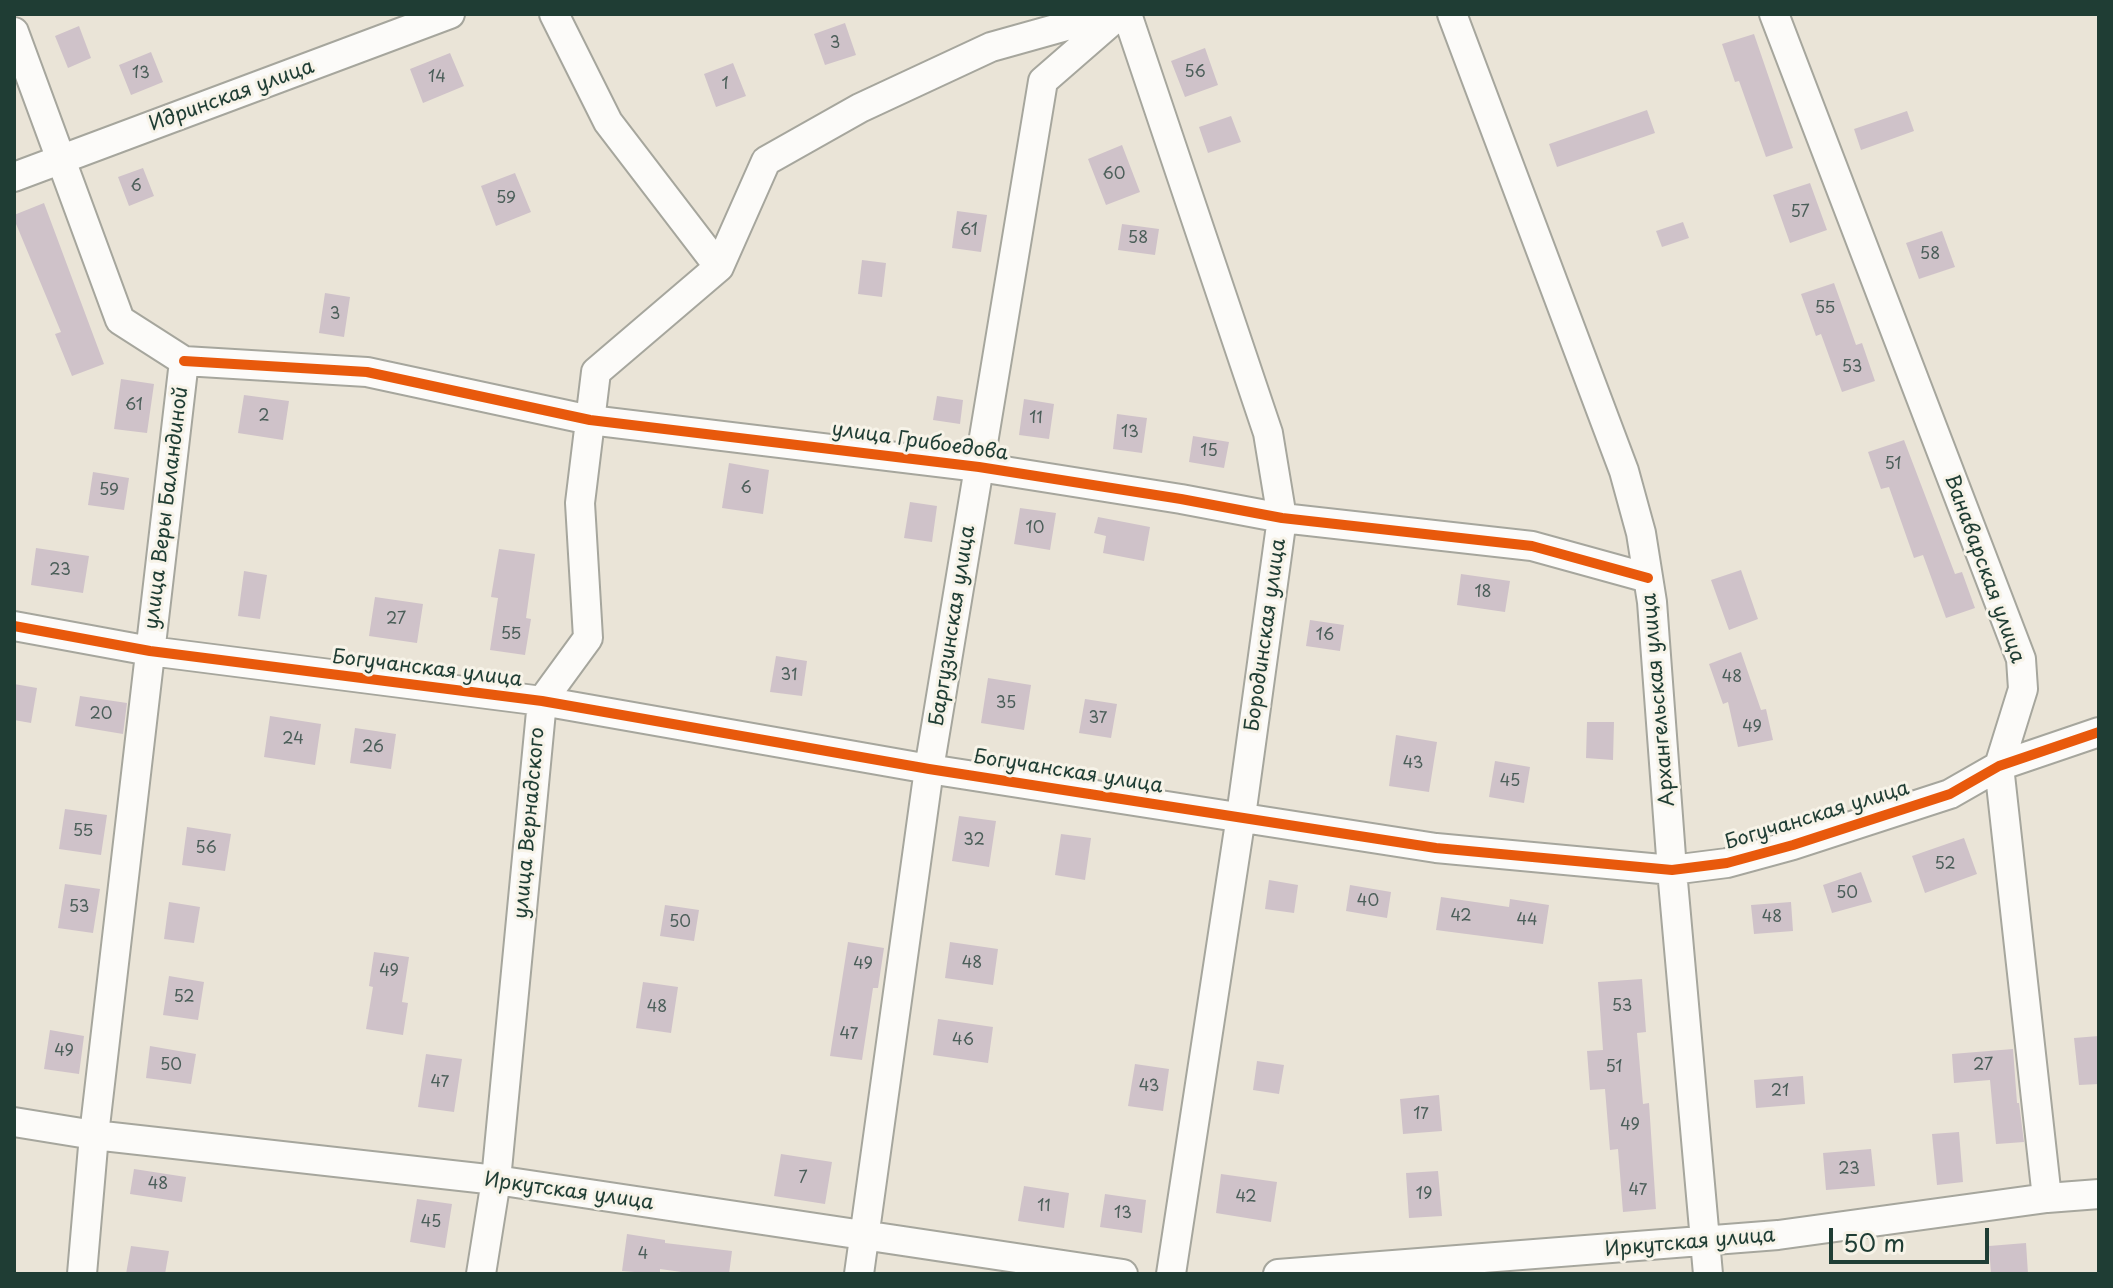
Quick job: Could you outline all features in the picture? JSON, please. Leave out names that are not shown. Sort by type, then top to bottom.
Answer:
[{"type":"street","name":"Идринская улица","points":[[14,177],[450,14]]},
{"type":"street","points":[[554,14],[608,122],[719,267],[766,161],[860,108],[991,47],[1109,14]]},
{"type":"street","name":"Баргузинская улица","points":[[859,1274],[929,769],[1043,81],[1120,14]]},
{"type":"street","name":"Бородинская улица","points":[[1127,14],[1268,433],[1282,518],[1241,816],[1171,1274]]},
{"type":"street","name":"Архангельская улица","points":[[1452,14],[1624,471],[1641,533],[1652,602],[1708,1274]]},
{"type":"street","name":"Ванаварская улица","points":[[1774,14],[2021,659],[2023,689],[1999,766],[2047,1198]]},
{"type":"street","name":"улица Веры Баландиной","points":[[14,32],[120,320],[184,361],[94,1135],[82,1274]]},
{"type":"street","name":"улица Вернадского","points":[[481,1274],[496,1180],[542,701],[588,638],[580,503],[596,372],[719,267]]},
{"type":"street","name":"улица Грибоедова","points":[[184,361],[367,372],[590,420],[979,467],[1282,518],[1532,546],[1648,578]]},
{"type":"street","name":"Богучанская улица","points":[[14,626],[150,651],[542,701],[929,769],[1436,848],[1672,870],[1727,863],[1793,845],[1950,794],[1999,766],[2099,732]]},
{"type":"street","name":"Иркутская улица","points":[[14,1122],[94,1135],[496,1180],[1123,1274]]},
{"type":"street","name":"Иркутская улица","points":[[1278,1274],[1778,1235],[2047,1198],[2099,1194]]},
{"type":"building","points":[[845,23],[856,55],[825,65],[814,34]]},
{"type":"building","points":[[79,26],[91,58],[68,68],[55,36]]},
{"type":"building","points":[[1754,34],[1793,148],[1766,157],[1739,81],[1735,82],[1722,44]]},
{"type":"building","points":[[1205,48],[1218,85],[1185,97],[1171,61]]},
{"type":"building","points":[[151,52],[163,82],[131,95],[119,65]]},
{"type":"building","points":[[450,53],[464,86],[423,103],[410,69]]},
{"type":"building","points":[[733,63],[746,96],[716,107],[704,74]]},
{"type":"building","points":[[1647,110],[1655,133],[1557,167],[1549,144]]},
{"type":"building","points":[[1907,111],[1914,131],[1861,150],[1854,129]]},
{"type":"building","points":[[1231,116],[1241,142],[1208,153],[1199,127]]},
{"type":"building","points":[[1122,145],[1140,192],[1106,205],[1088,159]]},
{"type":"building","points":[[143,168],[154,196],[129,206],[118,177]]},
{"type":"building","points":[[515,173],[531,212],[496,226],[481,186]]},
{"type":"building","points":[[1810,183],[1827,230],[1790,243],[1773,195]]},
{"type":"building","points":[[44,203],[104,364],[72,376],[55,334],[61,332],[14,219],[14,215]]},
{"type":"building","points":[[957,211],[987,215],[981,252],[952,248]]},
{"type":"building","points":[[1683,222],[1689,238],[1662,247],[1656,231]]},
{"type":"building","points":[[1122,224],[1159,229],[1155,255],[1118,250]]},
{"type":"building","points":[[1942,231],[1955,267],[1919,279],[1906,243]]},
{"type":"building","points":[[862,260],[886,263],[882,297],[858,294]]},
{"type":"building","points":[[1834,283],[1856,345],[1862,343],[1875,381],[1842,392],[1821,334],[1816,336],[1801,294]]},
{"type":"building","points":[[325,293],[350,297],[344,337],[319,333]]},
{"type":"building","points":[[121,379],[154,384],[147,433],[114,429]]},
{"type":"building","points":[[244,395],[289,401],[283,440],[238,433]]},
{"type":"building","points":[[937,396],[963,400],[960,424],[933,420]]},
{"type":"building","points":[[1024,399],[1054,404],[1049,439],[1019,435]]},
{"type":"building","points":[[1117,414],[1147,418],[1142,453],[1113,449]]},
{"type":"building","points":[[1193,436],[1229,442],[1224,468],[1189,462]]},
{"type":"building","points":[[1904,440],[1955,574],[1962,572],[1975,608],[1946,618],[1923,555],[1914,558],[1889,487],[1881,489],[1868,452]]},
{"type":"building","points":[[729,463],[769,470],[763,514],[722,508]]},
{"type":"building","points":[[93,472],[129,478],[124,510],[88,505]]},
{"type":"building","points":[[910,502],[937,506],[932,542],[904,538]]},
{"type":"building","points":[[1020,508],[1056,513],[1050,550],[1014,544]]},
{"type":"building","points":[[1098,517],[1150,527],[1144,561],[1103,553],[1106,536],[1094,533]]},
{"type":"building","points":[[36,548],[89,556],[83,593],[31,585]]},
{"type":"building","points":[[499,549],[535,554],[526,618],[531,619],[525,655],[490,650],[498,598],[491,597]]},
{"type":"building","points":[[1741,570],[1758,619],[1729,630],[1711,580]]},
{"type":"building","points":[[244,571],[267,575],[260,619],[238,616]]},
{"type":"building","points":[[1461,574],[1510,581],[1505,612],[1457,605]]},
{"type":"building","points":[[375,597],[423,604],[417,643],[369,636]]},
{"type":"building","points":[[1310,620],[1344,625],[1340,651],[1306,646]]},
{"type":"building","points":[[1741,652],[1761,710],[1766,709],[1773,740],[1738,747],[1728,702],[1723,704],[1709,664]]},
{"type":"building","points":[[776,656],[807,661],[802,696],[770,692]]},
{"type":"building","points":[[988,678],[1031,685],[1024,730],[981,723]]},
{"type":"building","points":[[14,684],[37,688],[31,723],[14,720]]},
{"type":"building","points":[[80,696],[127,703],[123,734],[75,726]]},
{"type":"building","points":[[1085,699],[1117,704],[1111,738],[1079,733]]},
{"type":"building","points":[[270,716],[321,724],[315,765],[264,757]]},
{"type":"building","points":[[1587,722],[1614,722],[1613,760],[1586,758]]},
{"type":"building","points":[[355,728],[396,734],[391,769],[350,763]]},
{"type":"building","points":[[1396,735],[1437,742],[1429,792],[1389,786]]},
{"type":"building","points":[[1495,761],[1530,767],[1524,803],[1489,797]]},
{"type":"building","points":[[65,809],[107,815],[101,855],[59,849]]},
{"type":"building","points":[[959,816],[996,821],[989,867],[952,861]]},
{"type":"building","points":[[187,827],[231,834],[225,871],[182,865]]},
{"type":"building","points":[[1061,834],[1091,838],[1085,880],[1055,875]]},
{"type":"building","points":[[1964,838],[1977,874],[1925,893],[1912,856]]},
{"type":"building","points":[[1861,872],[1872,902],[1832,913],[1823,885]]},
{"type":"building","points":[[1269,880],[1298,885],[1294,913],[1265,909]]},
{"type":"building","points":[[65,884],[100,889],[93,933],[58,928]]},
{"type":"building","points":[[1350,885],[1391,892],[1387,918],[1346,911]]},
{"type":"building","points":[[1441,897],[1509,907],[1510,899],[1549,905],[1543,944],[1436,930]]},
{"type":"building","points":[[169,902],[200,907],[194,943],[164,939]]},
{"type":"building","points":[[1791,902],[1793,931],[1754,934],[1751,905]]},
{"type":"building","points":[[665,905],[699,910],[694,941],[660,936]]},
{"type":"building","points":[[848,942],[884,948],[878,988],[873,988],[862,1060],[830,1056]]},
{"type":"building","points":[[950,942],[998,949],[993,985],[945,978]]},
{"type":"building","points":[[374,952],[409,957],[402,1002],[408,1003],[403,1035],[366,1029],[373,987],[369,986]]},
{"type":"building","points":[[169,976],[204,982],[198,1020],[163,1015]]},
{"type":"building","points":[[1642,979],[1646,1032],[1637,1033],[1643,1104],[1649,1103],[1656,1209],[1623,1212],[1618,1149],[1610,1150],[1605,1089],[1590,1090],[1587,1051],[1603,1050],[1598,982]]},
{"type":"building","points":[[643,982],[678,987],[671,1033],[636,1028]]},
{"type":"building","points":[[938,1019],[993,1027],[988,1063],[933,1055]]},
{"type":"building","points":[[50,1030],[84,1036],[79,1074],[44,1069]]},
{"type":"building","points":[[2099,1036],[2099,1084],[2079,1085],[2074,1038]]},
{"type":"building","points":[[150,1046],[196,1054],[191,1084],[146,1078]]},
{"type":"building","points":[[2013,1049],[2024,1142],[1996,1144],[1990,1080],[1954,1083],[1952,1054]]},
{"type":"building","points":[[426,1054],[462,1059],[454,1112],[418,1107]]},
{"type":"building","points":[[1257,1061],[1284,1065],[1279,1094],[1253,1090]]},
{"type":"building","points":[[1135,1064],[1169,1069],[1163,1111],[1128,1106]]},
{"type":"building","points":[[1803,1076],[1805,1104],[1756,1108],[1754,1080]]},
{"type":"building","points":[[1439,1095],[1442,1131],[1403,1134],[1400,1099]]},
{"type":"building","points":[[1959,1132],[1963,1182],[1937,1185],[1932,1134]]},
{"type":"building","points":[[1871,1149],[1875,1186],[1826,1190],[1823,1153]]},
{"type":"building","points":[[781,1154],[832,1162],[825,1204],[774,1196]]},
{"type":"building","points":[[134,1169],[186,1177],[182,1202],[130,1194]]},
{"type":"building","points":[[1438,1171],[1442,1216],[1409,1218],[1406,1173]]},
{"type":"building","points":[[1221,1174],[1277,1182],[1271,1222],[1216,1213]]},
{"type":"building","points":[[1024,1186],[1069,1193],[1064,1228],[1018,1221]]},
{"type":"building","points":[[1105,1194],[1146,1200],[1142,1233],[1100,1227]]},
{"type":"building","points":[[417,1199],[452,1204],[445,1248],[410,1242]]},
{"type":"building","points":[[627,1234],[665,1240],[665,1243],[732,1251],[729,1274],[660,1269],[660,1274],[622,1271]]},
{"type":"building","points":[[2026,1243],[2028,1274],[1991,1274],[1989,1246]]},
{"type":"building","points":[[131,1246],[169,1251],[165,1274],[126,1274]]},
{"type":"cycle path","points":[[184,361],[367,372],[590,420],[979,467],[1282,518],[1532,546],[1648,578]]},
{"type":"cycle path","points":[[14,626],[150,651],[542,701],[929,769],[1436,848],[1672,870],[1727,863],[1793,845],[1950,794],[1999,766],[2099,732]]}]
